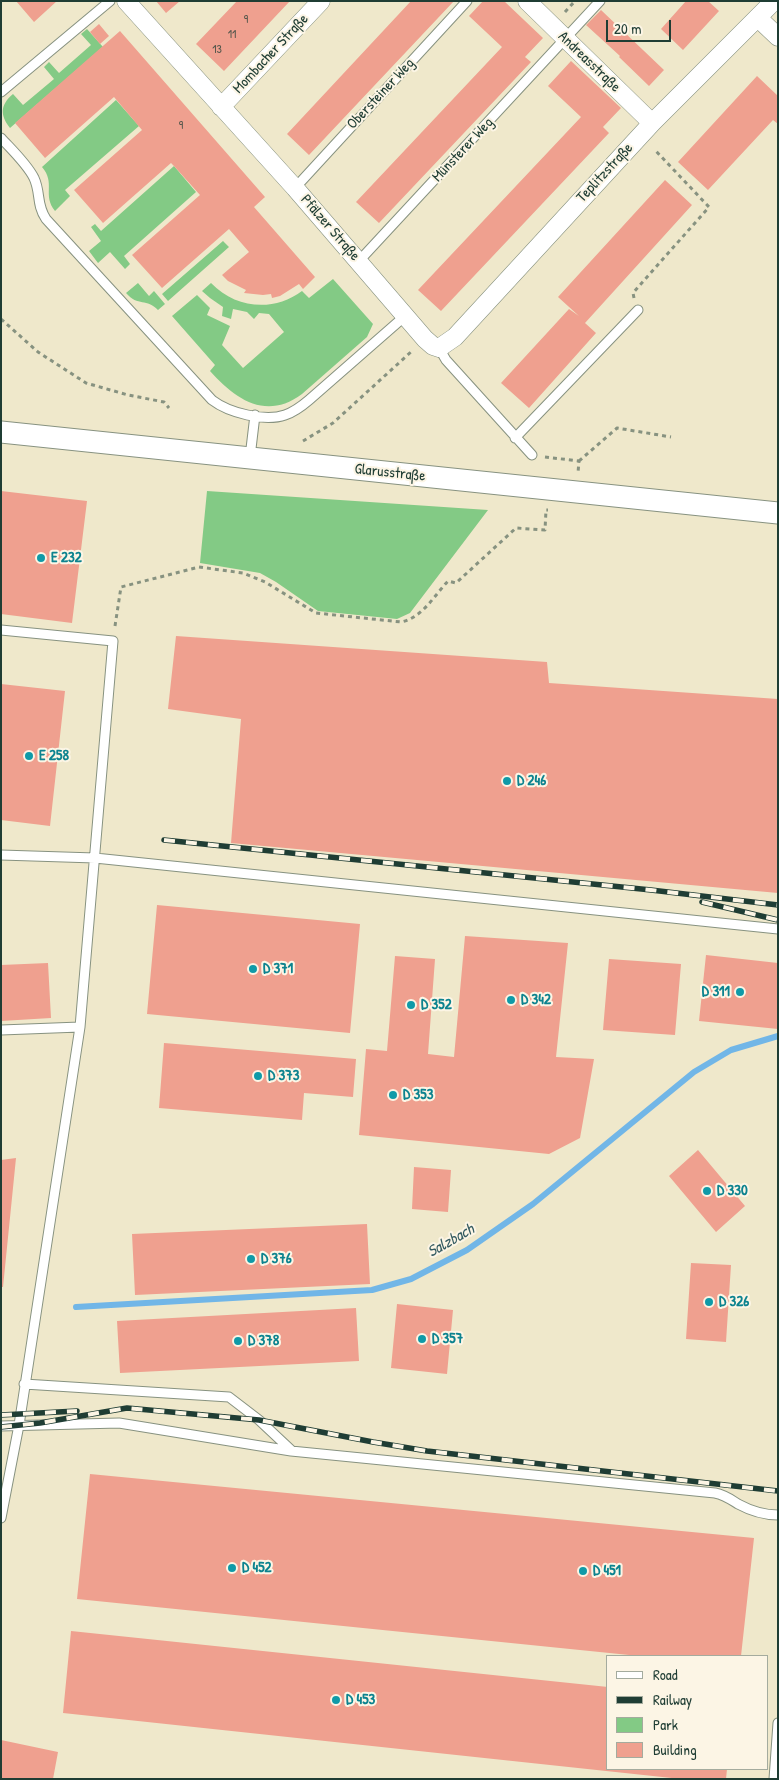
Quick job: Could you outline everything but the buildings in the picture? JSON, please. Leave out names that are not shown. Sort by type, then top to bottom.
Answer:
[{"type":"street","name":"Pfälzer Straße","points":[[126,1],[295,188],[405,316],[432,343]]},
{"type":"street","name":"Mombacher Straße","points":[[221,107],[321,1]]},
{"type":"street","name":"Andreasstraße","points":[[527,1],[566,39],[646,129]]},
{"type":"street","name":"Teplitzstraße","points":[[432,343],[454,337],[646,129],[774,1]]},
{"type":"street","points":[[758,18],[778,37]]},
{"type":"street","name":"Glarusstraße","points":[[1,432],[778,513]]},
{"type":"lane","points":[[1,92],[110,1]]},
{"type":"lane","name":"Obersteiner Weg","points":[[295,188],[467,1]]},
{"type":"lane","name":"Münsterer Weg","points":[[359,261],[600,1]]},
{"type":"lane","points":[[1,138],[34,179],[41,211],[86,263],[212,400],[229,410],[276,417],[297,409],[405,316]]},
{"type":"lane","points":[[515,438],[638,310]]},
{"type":"lane","name":"Pfälzer Straße","points":[[432,343],[532,455]]},
{"type":"lane","points":[[250,458],[255,415]]},
{"type":"lane","points":[[1,630],[113,641],[80,1026],[19,1425],[1,1518]]},
{"type":"lane","points":[[1,855],[95,858],[778,929]]},
{"type":"lane","points":[[1,1030],[80,1026]]},
{"type":"lane","points":[[24,1384],[229,1397],[259,1420],[291,1451]]},
{"type":"lane","points":[[1,1426],[119,1423],[291,1451],[715,1493],[725,1495],[749,1510],[764,1515],[778,1515]]},
{"type":"lane","points":[[774,1779],[778,1723]]},
{"type":"path","points":[[638,310],[633,293],[708,207],[646,129]]},
{"type":"path","points":[[1,319],[38,352],[86,382],[128,395],[164,402],[169,408]]},
{"type":"path","points":[[302,443],[333,423],[432,343]]},
{"type":"path","points":[[577,492],[579,461],[617,428],[671,437]]},
{"type":"path","points":[[532,455],[579,461]]},
{"type":"path","points":[[113,641],[120,587],[199,567],[243,573],[265,582],[316,613],[401,622],[410,620],[417,615],[448,580],[456,583],[516,528],[545,530],[546,516]]},
{"type":"green space","points":[[87,29],[103,47],[10,128],[3,114],[4,106],[9,98],[13,94],[23,105],[54,79],[44,67],[49,62],[59,73],[91,45],[81,34]]},
{"type":"green space","points":[[116,100],[139,126],[65,190],[70,196],[55,211],[49,200],[48,178],[42,167]]},
{"type":"green space","points":[[174,166],[196,192],[124,256],[130,264],[125,269],[110,252],[98,263],[89,251],[101,241],[91,227],[95,224],[101,231]]},
{"type":"green space","points":[[223,241],[229,247],[168,301],[162,294]]},
{"type":"green space","points":[[333,279],[373,324],[367,337],[302,394],[289,402],[276,406],[252,403],[230,390],[210,371],[215,365],[172,316],[197,295],[210,308],[207,315],[230,326],[222,345],[243,368],[284,332],[269,314],[259,313],[254,319],[247,312],[233,309],[231,319],[222,316],[223,307],[202,291],[211,283],[221,292],[232,298],[255,305],[267,305],[291,298],[302,291],[309,298]]},
{"type":"green space","points":[[138,283],[149,296],[154,291],[165,304],[158,310],[150,304],[130,297],[126,293]]},
{"type":"green space","points":[[207,491],[488,510],[410,613],[397,619],[318,611],[260,573],[200,563]]},
{"type":"waterway","name":"Salzbach","points":[[76,1307],[372,1290],[411,1279],[467,1250],[533,1204],[694,1072],[731,1050],[778,1036]]},
{"type":"railway","points":[[164,840],[651,890],[778,905]]},
{"type":"railway","points":[[702,902],[778,920]]},
{"type":"railway","points":[[1,1427],[40,1423],[127,1408],[259,1420],[427,1451],[778,1491]]},
{"type":"railway","points":[[1,1415],[77,1411]]},
{"type":"place","name":"E 232","points":[[41,558]]},
{"type":"place","name":"E 258","points":[[29,756]]},
{"type":"place","name":"D 246","points":[[507,781]]},
{"type":"place","name":"D 371","points":[[253,969]]},
{"type":"place","name":"D 311","points":[[740,992]]},
{"type":"place","name":"D 342","points":[[511,1000]]},
{"type":"place","name":"D 352","points":[[411,1005]]},
{"type":"place","name":"D 373","points":[[258,1076]]},
{"type":"place","name":"D 353","points":[[393,1095]]},
{"type":"place","name":"D 330","points":[[707,1191]]},
{"type":"place","name":"D 376","points":[[251,1259]]},
{"type":"place","name":"D 326","points":[[709,1302]]},
{"type":"place","name":"D 357","points":[[422,1339]]},
{"type":"place","name":"D 378","points":[[238,1341]]},
{"type":"place","name":"D 452","points":[[232,1568]]},
{"type":"place","name":"D 451","points":[[583,1571]]},
{"type":"place","name":"D 453","points":[[336,1700]]}]
